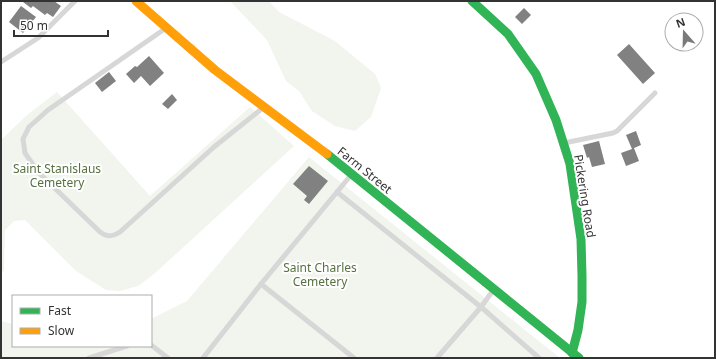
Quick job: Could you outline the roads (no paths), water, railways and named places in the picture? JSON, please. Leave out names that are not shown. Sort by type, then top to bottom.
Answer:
[{"type":"street","name":"Farm Street","points":[[136,1],[215,70],[315,144],[576,355]]},
{"type":"street","name":"Pickering Road","points":[[472,1],[508,34],[536,74],[556,120],[570,164],[581,239],[582,302],[576,355]]},
{"type":"lane","points":[[1,62],[38,38],[75,1]]},
{"type":"lane","points":[[167,28],[48,110],[29,127],[23,139],[25,153],[38,172],[100,232],[110,236],[120,232],[214,147],[265,107]]},
{"type":"lane","points":[[563,143],[617,131],[655,93]]},
{"type":"lane","points":[[203,358],[351,174]]},
{"type":"lane","points":[[337,192],[481,307],[539,358]]},
{"type":"lane","points":[[261,284],[354,358]]},
{"type":"lane","points":[[438,358],[481,307],[494,289]]},
{"type":"lane","points":[[152,346],[168,358]]},
{"type":"lane","points":[[89,358],[124,347]]},
{"type":"park label","name":"Saint Stanislaus Cemetery","points":[[57,175]]},
{"type":"park label","name":"Saint Charles Cemetery","points":[[320,274]]}]
